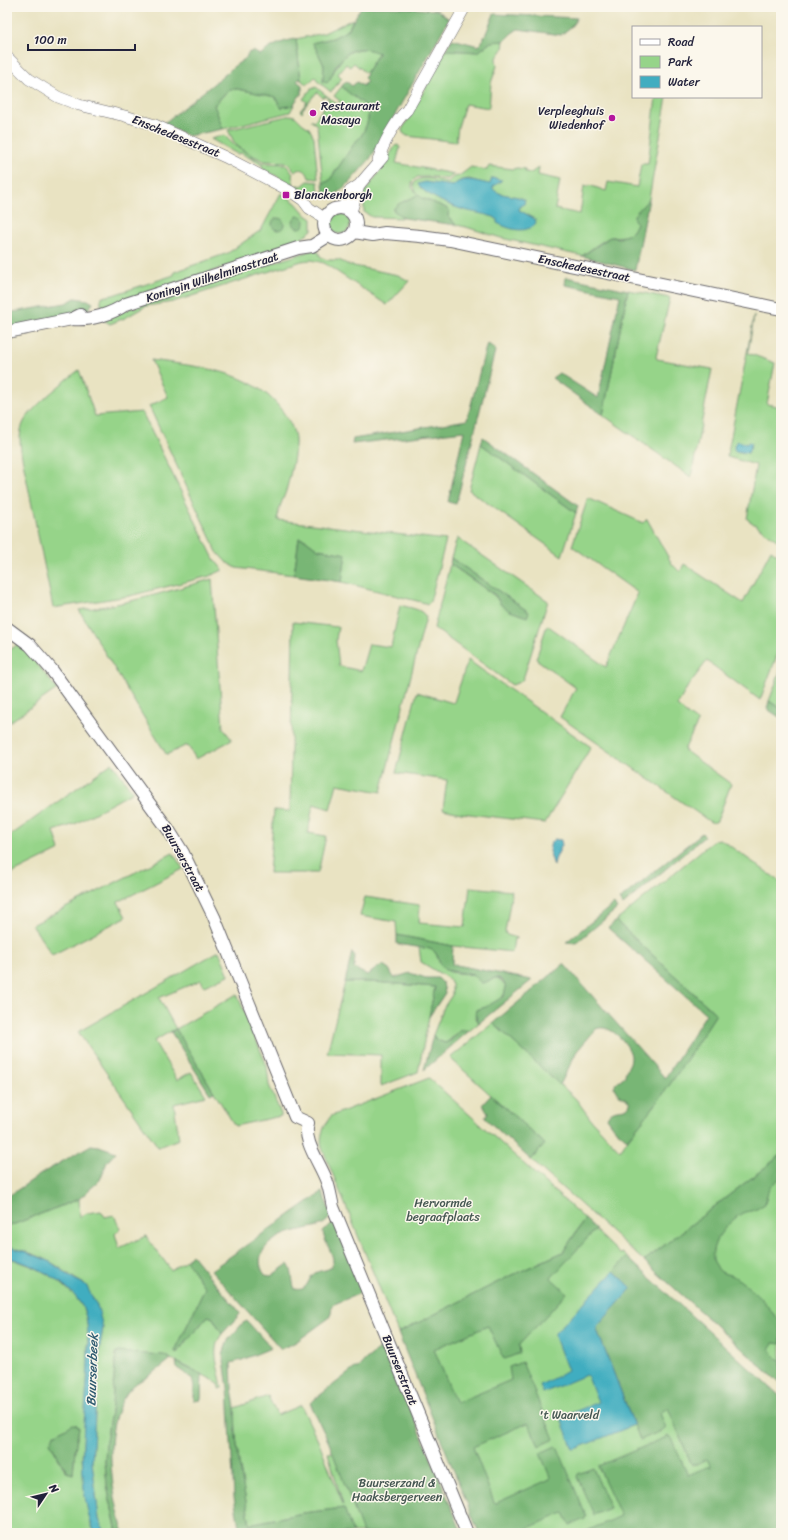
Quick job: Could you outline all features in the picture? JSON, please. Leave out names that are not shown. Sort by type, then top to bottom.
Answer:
[{"type":"main road","points":[[335,208],[347,210],[354,216],[355,228],[352,236],[344,240],[335,240],[326,224],[335,208]]},
{"type":"main road","name":"Koningin Wilhelminastraat","points":[[7,332],[72,319],[80,315],[116,304],[126,304],[298,248],[326,224]]},
{"type":"main road","name":"Enschedesestraat","points":[[355,228],[375,228],[385,233],[450,240],[781,309]]},
{"type":"main road","name":"Buurserstraat","points":[[7,628],[30,644],[51,669],[168,829],[183,853],[214,917],[295,1117],[305,1121],[307,1138],[327,1182],[333,1207],[467,1533]]},
{"type":"street","points":[[347,210],[359,185],[378,161],[380,152],[398,121],[407,110],[465,7]]},
{"type":"street","name":"Enschedesestraat","points":[[7,57],[30,79],[58,97],[79,105],[125,116],[154,125],[225,157],[290,191],[303,200],[313,203],[326,224]]},
{"type":"green space","points":[[361,7],[437,10],[449,19],[370,159],[347,185],[335,195],[324,193],[323,183],[329,181],[361,136],[368,118],[368,112],[362,102],[346,91],[342,86],[346,81],[352,86],[357,82],[363,86],[367,81],[364,78],[367,74],[366,73],[379,53],[365,49],[350,52],[345,55],[336,66],[327,83],[323,82],[324,65],[312,43],[333,38],[348,30]]},
{"type":"green space","points":[[494,14],[577,18],[572,26],[561,35],[518,29],[504,41],[491,42],[478,52],[445,50],[452,39],[479,46],[486,34]]},
{"type":"green space","points":[[353,19],[348,30],[333,38],[312,43],[324,65],[323,82],[330,79],[343,58],[354,50],[361,49],[379,52],[366,73],[354,63],[350,67],[346,64],[338,74],[342,78],[331,92],[316,80],[317,79],[315,77],[307,85],[301,80],[296,39],[324,33]]},
{"type":"green space","points":[[296,39],[301,80],[299,79],[297,81],[302,85],[302,93],[294,105],[283,107],[282,109],[275,97],[238,89],[229,89],[214,105],[223,129],[188,136],[163,124],[246,58],[248,53],[253,51],[260,55],[277,44]]},
{"type":"green space","points":[[504,41],[503,49],[496,59],[497,66],[491,83],[489,108],[465,104],[458,127],[456,142],[407,136],[403,133],[402,130],[445,50],[478,52],[491,42]]},
{"type":"green space","points":[[342,86],[346,91],[362,102],[368,112],[368,118],[361,136],[329,181],[323,183],[317,125],[311,121],[312,119],[314,121],[329,100],[325,96],[323,98],[317,92],[302,110],[303,112],[302,113],[300,111],[307,102],[303,99],[311,89],[316,87],[338,105],[340,101],[334,96]]},
{"type":"green space","points":[[229,89],[238,89],[276,97],[283,107],[294,105],[290,112],[223,129],[214,106]]},
{"type":"green space","points":[[656,98],[667,98],[649,199],[643,207],[635,229],[629,234],[623,236],[608,238],[582,256],[501,238],[456,225],[448,216],[448,209],[418,195],[394,208],[393,210],[404,218],[372,217],[364,212],[364,193],[380,171],[395,146],[398,145],[400,148],[396,163],[454,174],[448,179],[417,177],[412,182],[412,188],[417,193],[414,184],[419,179],[429,178],[448,182],[453,177],[459,176],[471,167],[487,170],[489,166],[513,169],[517,168],[525,169],[525,172],[531,173],[539,167],[538,175],[560,180],[555,209],[580,214],[584,186],[588,187],[589,185],[606,191],[608,182],[637,187],[641,164],[648,164]],"holes":[[[492,178],[501,181],[492,189],[496,193],[522,198],[524,200],[524,204],[519,210],[535,219],[497,219],[426,193],[446,185],[453,186],[461,180],[469,179],[490,185]]]},
{"type":"green space","points":[[291,115],[295,116],[309,128],[314,137],[318,179],[309,178],[306,172],[300,169],[295,171],[286,162],[264,161],[244,151],[235,144],[228,130]]},
{"type":"green space","points":[[224,135],[234,145],[263,163],[285,164],[293,173],[292,176],[294,185],[263,169],[262,165],[241,153],[237,154],[211,139]]},
{"type":"green space","points":[[308,181],[318,182],[319,193],[310,195],[296,187],[297,185],[302,186]]},
{"type":"green space","points":[[281,193],[296,203],[306,215],[312,219],[312,230],[297,242],[169,286],[103,307],[101,305],[101,297],[113,295],[174,275],[174,272],[228,253],[261,230]]},
{"type":"green space","points":[[418,194],[422,198],[449,209],[448,216],[456,225],[404,218],[393,210],[400,203]]},
{"type":"green space","points":[[649,199],[635,270],[582,256],[610,237],[619,238],[633,231],[637,223],[634,220],[634,215]]},
{"type":"green space","points":[[336,214],[344,214],[350,220],[350,228],[344,234],[336,234],[330,228],[330,220]]},
{"type":"green space","points":[[297,216],[301,216],[305,222],[301,228],[297,228],[293,224],[293,220]]},
{"type":"green space","points":[[276,218],[280,218],[284,224],[280,230],[276,230],[272,226],[272,222]]},
{"type":"green space","points":[[316,249],[321,257],[327,260],[339,260],[349,265],[398,275],[409,281],[387,305],[324,263],[311,260],[302,261],[173,302],[146,306],[125,318],[110,324],[105,321],[104,318],[106,316]]},
{"type":"green space","points":[[566,277],[628,290],[603,415],[552,378],[559,373],[598,398],[620,296],[565,285]]},
{"type":"green space","points":[[628,290],[670,298],[656,357],[657,359],[712,369],[691,477],[603,415]]},
{"type":"green space","points":[[75,298],[88,300],[93,303],[88,310],[7,328],[7,313],[66,303]]},
{"type":"green space","points":[[754,316],[748,353],[775,363],[767,404],[781,407],[781,543],[747,519],[756,465],[727,457]],"holes":[[[742,443],[752,443],[748,453],[735,451]]]},
{"type":"green space","points":[[487,343],[495,349],[495,351],[456,504],[448,502],[464,431],[352,444],[353,439],[467,420]]},
{"type":"green space","points":[[151,360],[206,368],[240,378],[271,398],[283,412],[292,428],[295,437],[295,446],[286,491],[279,509],[278,520],[446,540],[430,602],[427,604],[342,582],[346,554],[318,549],[306,540],[299,538],[294,575],[236,568],[226,562],[217,552],[149,406],[168,397]]},
{"type":"green space","points":[[79,370],[95,416],[142,412],[214,559],[223,570],[210,576],[129,596],[53,608],[21,452],[20,434],[26,418],[32,411]]},
{"type":"green space","points":[[483,437],[578,506],[576,513],[481,444]]},
{"type":"green space","points":[[481,444],[576,513],[562,556],[469,490]]},
{"type":"green space","points":[[588,498],[643,523],[647,519],[672,564],[680,572],[684,564],[743,603],[771,550],[781,557],[781,645],[760,700],[707,661],[688,686],[677,706],[698,722],[684,750],[731,784],[716,822],[707,820],[560,717],[576,688],[536,659],[547,625],[606,667],[638,593],[572,546]]},
{"type":"green space","points":[[299,538],[306,540],[318,549],[346,554],[342,582],[294,575]]},
{"type":"green space","points":[[457,538],[548,601],[523,679],[520,682],[512,685],[434,628],[450,564],[495,596],[501,605],[529,612],[451,558]]},
{"type":"green space","points":[[451,558],[529,612],[527,617],[510,611],[501,605],[495,595],[450,564]]},
{"type":"green space","points":[[212,579],[223,728],[232,740],[196,759],[188,746],[166,754],[79,610],[113,605]]},
{"type":"green space","points":[[400,605],[418,610],[426,617],[381,792],[337,784],[330,809],[313,804],[308,833],[326,836],[318,873],[269,873],[274,810],[290,811],[293,622],[338,627],[336,640],[339,666],[361,671],[369,644],[391,647]]},
{"type":"green space","points":[[18,644],[26,650],[57,689],[7,724],[7,652]]},
{"type":"green space","points":[[468,660],[591,747],[545,823],[461,813],[443,809],[447,780],[396,773],[417,692],[453,703]]},
{"type":"green space","points":[[781,669],[781,709],[769,701]]},
{"type":"green space","points":[[769,701],[781,709],[781,718],[767,709]]},
{"type":"green space","points":[[112,763],[133,792],[75,824],[54,831],[60,850],[7,876],[7,838]]},
{"type":"green space","points":[[702,833],[705,836],[623,905],[619,900]]},
{"type":"green space","points":[[720,839],[781,882],[781,1155],[644,1261],[531,1160],[545,1144],[450,1058],[493,1023],[576,1099],[592,1121],[620,1151],[664,1093],[716,1014],[616,921],[708,845],[715,840]]},
{"type":"green space","points":[[173,853],[183,869],[118,902],[126,917],[52,955],[32,925]]},
{"type":"green space","points":[[470,887],[512,891],[505,932],[507,935],[517,938],[514,939],[512,952],[453,946],[397,935],[396,922],[360,916],[365,897],[420,905],[419,923],[465,927]]},
{"type":"green space","points":[[614,904],[617,909],[576,943],[566,942]]},
{"type":"green space","points":[[616,921],[716,1014],[663,1094],[627,1139],[615,1129],[607,1118],[613,1111],[626,1108],[630,1103],[617,1093],[614,1087],[616,1083],[625,1076],[631,1058],[628,1048],[619,1037],[608,1029],[596,1029],[577,1051],[560,1085],[493,1023],[564,964],[665,1078],[706,1014],[608,928]]},
{"type":"green space","points":[[397,935],[453,946],[452,964],[532,980],[479,1023],[475,1014],[476,1010],[486,1007],[504,996],[506,987],[503,982],[500,979],[494,978],[481,983],[473,975],[445,970],[440,965],[435,952],[430,949],[397,944]]},
{"type":"green space","points":[[419,947],[432,949],[441,965],[453,973],[471,975],[479,981],[498,978],[506,987],[503,996],[499,1000],[491,1005],[476,1010],[476,1018],[479,1023],[469,1031],[462,1030],[445,1043],[437,1040],[433,1035],[444,1007],[452,995],[452,985],[449,979],[421,962]]},
{"type":"green space","points":[[219,951],[229,975],[204,986],[201,980],[159,998],[176,1029],[237,994],[267,1066],[269,1085],[281,1116],[235,1126],[175,1029],[154,1041],[177,1080],[191,1072],[206,1096],[174,1104],[179,1139],[158,1147],[78,1032]]},
{"type":"green space","points":[[352,952],[355,956],[354,968],[361,972],[368,975],[383,965],[389,969],[394,978],[410,973],[426,978],[438,978],[443,983],[445,993],[429,1017],[435,987],[373,982],[345,982]]},
{"type":"green space","points":[[345,982],[373,982],[435,987],[418,1072],[381,1086],[381,1055],[327,1053]]},
{"type":"green space","points":[[176,1029],[214,1092],[210,1094],[171,1032]]},
{"type":"green space","points":[[460,1030],[469,1031],[424,1070],[433,1035],[437,1040],[445,1043],[451,1040]]},
{"type":"green space","name":"Hervormde begraafplaats","points":[[429,1078],[585,1219],[563,1252],[504,1279],[398,1333],[322,1148],[321,1139],[324,1127],[331,1116]]},
{"type":"green space","points":[[491,1095],[545,1144],[531,1160],[485,1118],[488,1112],[482,1105]]},
{"type":"green space","points":[[91,1145],[116,1152],[107,1162],[100,1180],[79,1199],[7,1227],[7,1197],[44,1172]]},
{"type":"green space","points":[[781,1155],[781,1178],[773,1183],[769,1189],[765,1204],[755,1210],[743,1213],[726,1227],[716,1240],[713,1256],[714,1263],[719,1270],[735,1277],[756,1294],[764,1301],[781,1322],[781,1344],[773,1343],[770,1350],[776,1358],[781,1360],[781,1384],[644,1261]]},
{"type":"green space","points":[[781,1164],[781,1384],[649,1265]]},
{"type":"green space","points":[[322,1192],[332,1216],[323,1224],[289,1233],[275,1239],[269,1244],[261,1255],[261,1268],[265,1275],[271,1276],[288,1264],[291,1270],[295,1289],[305,1287],[312,1275],[328,1269],[332,1265],[332,1255],[323,1232],[334,1221],[363,1292],[332,1305],[329,1318],[296,1342],[281,1349],[211,1270]]},
{"type":"green space","points":[[79,1199],[80,1217],[87,1213],[101,1211],[105,1217],[114,1215],[120,1229],[115,1234],[119,1248],[146,1236],[171,1270],[186,1260],[205,1288],[175,1351],[177,1353],[208,1316],[213,1318],[222,1334],[216,1347],[216,1360],[222,1388],[219,1389],[219,1383],[167,1357],[116,1352],[112,1405],[106,1442],[105,1462],[107,1486],[117,1533],[104,1533],[99,1519],[92,1462],[99,1352],[103,1328],[86,1285],[44,1259],[28,1252],[7,1246],[7,1227]]},
{"type":"green space","points":[[585,1219],[596,1229],[551,1278],[567,1293],[519,1345],[520,1353],[505,1359],[503,1358],[488,1326],[434,1349],[456,1403],[511,1380],[509,1367],[522,1362],[554,1439],[539,1446],[528,1423],[473,1447],[494,1502],[496,1503],[550,1479],[540,1453],[556,1446],[586,1516],[585,1519],[570,1525],[564,1513],[516,1533],[479,1533],[398,1333],[504,1279],[563,1252]]},
{"type":"green space","name":"'t Waarveld","points":[[593,1228],[620,1254],[623,1253],[627,1257],[625,1259],[781,1533],[496,1533],[415,1350],[527,1300]]},
{"type":"green space","points":[[192,1255],[240,1314],[222,1334],[213,1318],[208,1316],[176,1353],[175,1351],[205,1288],[186,1260]]},
{"type":"green space","points":[[7,1257],[36,1268],[55,1278],[75,1296],[82,1306],[86,1317],[88,1331],[88,1376],[82,1458],[91,1525],[95,1533],[7,1533]],"holes":[[[79,1428],[75,1449],[73,1474],[66,1472],[51,1445],[61,1430]]]},
{"type":"green space","points":[[627,1257],[781,1397],[781,1533],[582,1533],[621,1516],[598,1466],[669,1436],[688,1475],[707,1467],[711,1467],[707,1459],[692,1466],[668,1408],[660,1413],[666,1428],[664,1430],[640,1440],[634,1425],[597,1330],[597,1327],[631,1287],[614,1271]]},
{"type":"green space","points":[[247,1321],[271,1348],[231,1363],[239,1463],[250,1524],[303,1513],[344,1508],[353,1533],[240,1533],[234,1497],[228,1388],[223,1354],[228,1340],[243,1323]]},
{"type":"green space","name":"Buurserzand & Haaksbergerveen","points":[[384,1345],[462,1533],[363,1533],[329,1443],[310,1403],[355,1368],[358,1368],[365,1360]]},
{"type":"green space","points":[[116,1352],[164,1355],[171,1359],[162,1367],[133,1386],[122,1400],[115,1417],[111,1456],[112,1477],[119,1516],[124,1533],[117,1533],[107,1486],[105,1462],[106,1442],[112,1405]]},
{"type":"green space","points":[[176,1362],[202,1375],[201,1400],[194,1401],[194,1388],[192,1380],[177,1368]]},
{"type":"green space","points":[[268,1396],[277,1415],[301,1405],[321,1447],[343,1505],[328,1453],[339,1452],[462,1533],[251,1533],[346,1514],[344,1508],[303,1513],[250,1524],[239,1463],[235,1408]]},
{"type":"green space","points":[[73,1424],[77,1425],[79,1428],[75,1449],[73,1474],[67,1472],[50,1443],[54,1435]]},
{"type":"green space","points":[[593,1468],[610,1508],[594,1515],[577,1477],[578,1474]]},
{"type":"water","points":[[492,178],[502,180],[493,187],[496,192],[525,200],[524,204],[519,210],[535,219],[536,223],[532,227],[522,230],[512,229],[497,223],[497,219],[494,217],[460,209],[440,201],[424,191],[418,184],[425,182],[453,186],[466,180],[490,184]]},
{"type":"water","points":[[738,441],[746,444],[749,442],[752,443],[748,453],[735,451],[734,445]]},
{"type":"water","points":[[554,839],[561,840],[562,845],[555,860],[554,866],[549,851],[551,842]]},
{"type":"water","name":"Buurserbeek","points":[[7,1246],[49,1261],[74,1279],[86,1285],[98,1308],[103,1328],[99,1352],[92,1462],[99,1519],[104,1533],[95,1533],[88,1513],[84,1491],[83,1445],[88,1341],[87,1323],[84,1311],[76,1297],[59,1281],[39,1269],[7,1257]]},
{"type":"water","points":[[614,1271],[631,1287],[631,1289],[597,1327],[597,1330],[634,1425],[573,1449],[561,1419],[562,1417],[598,1402],[588,1377],[586,1375],[543,1393],[540,1385],[568,1371],[555,1337],[555,1333]]},
{"type":"place","name":"Restaurant Masaya","points":[[313,113]]},
{"type":"place","name":"Verpleeghuis Wiedenhof","points":[[612,118]]},
{"type":"place","name":"Blanckenborgh","points":[[286,195]]}]
